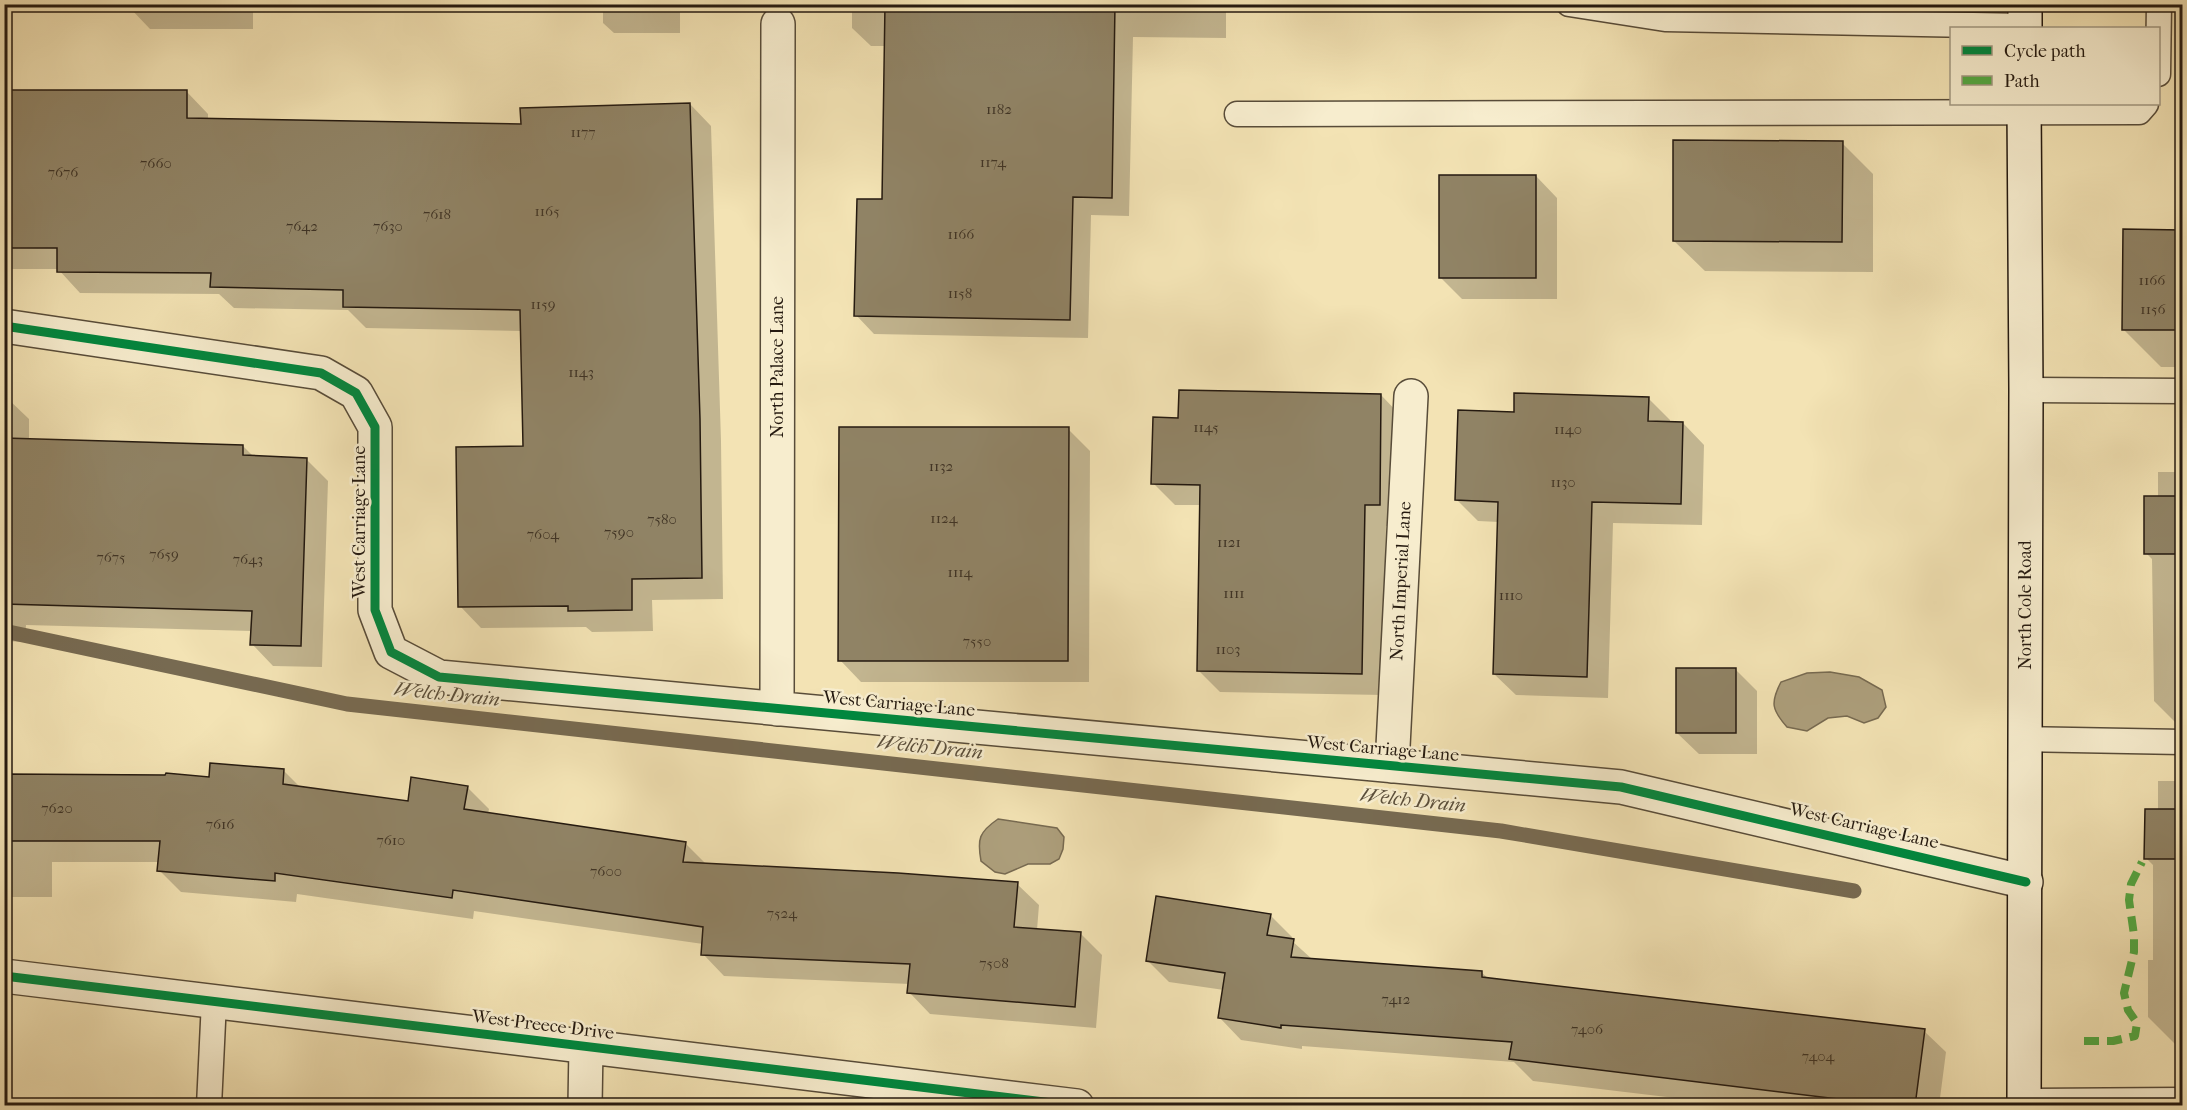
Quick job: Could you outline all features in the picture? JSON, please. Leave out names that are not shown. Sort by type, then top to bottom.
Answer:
[{"type":"street","name":"North Palace Lane","points":[[777,709],[778,24]]},
{"type":"street","name":"North Cole Road","points":[[2024,108],[2026,390],[2024,1103]]},
{"type":"street","name":"West Carriage Lane","points":[[4,326],[321,373],[356,393],[375,427],[375,610],[392,652],[439,677],[1621,787],[2026,882]]},
{"type":"street","name":"North Imperial Lane","points":[[1392,766],[1411,396]]},
{"type":"street","name":"West Preece Drive","points":[[4,976],[1077,1106]]},
{"type":"street","points":[[585,1106],[586,1046]]},
{"type":"lane","points":[[1569,4],[1665,19],[2025,20]]},
{"type":"lane","points":[[2159,4],[2159,27]]},
{"type":"lane","points":[[1237,114],[2024,108],[2139,112],[2145,105]]},
{"type":"lane","points":[[2026,390],[2182,391]]},
{"type":"lane","points":[[2025,739],[2182,742]]},
{"type":"lane","points":[[209,1106],[214,1001]]},
{"type":"lane","points":[[2024,1103],[2182,1100]]},
{"type":"shaded area","points":[[1830,672],[1859,677],[1882,690],[1886,707],[1878,718],[1864,723],[1847,716],[1828,718],[1807,731],[1787,727],[1778,716],[1774,706],[1775,696],[1781,682],[1807,673]]},
{"type":"shaded area","points":[[998,819],[1057,828],[1064,837],[1059,859],[1050,864],[1028,864],[1005,874],[995,872],[981,861],[979,847],[983,832]]},
{"type":"building","points":[[885,4],[1115,4],[1112,198],[1073,197],[1070,320],[854,316],[857,199],[882,199]]},
{"type":"building","points":[[4,90],[187,90],[187,118],[521,124],[520,108],[690,103],[700,419],[702,578],[632,579],[632,610],[568,611],[568,606],[458,607],[456,447],[523,446],[520,310],[343,307],[343,290],[210,287],[211,273],[57,272],[57,248],[4,248]]},
{"type":"building","points":[[1673,140],[1843,141],[1842,242],[1673,241]]},
{"type":"building","points":[[1439,175],[1536,175],[1536,278],[1439,278]]},
{"type":"building","points":[[2123,229],[2182,230],[2182,330],[2122,330]]},
{"type":"building","points":[[1179,390],[1381,394],[1380,505],[1365,505],[1362,674],[1197,671],[1200,485],[1151,484],[1153,417],[1178,418]]},
{"type":"building","points":[[1514,393],[1649,397],[1648,421],[1683,422],[1681,504],[1592,502],[1587,677],[1493,674],[1498,502],[1455,500],[1458,410],[1514,412]]},
{"type":"building","points":[[839,427],[1069,427],[1068,661],[838,661]]},
{"type":"building","points":[[4,438],[243,445],[243,455],[307,458],[301,646],[250,645],[252,611],[4,604]]},
{"type":"building","points":[[2144,496],[2182,496],[2182,554],[2144,554]]},
{"type":"building","points":[[1676,668],[1736,668],[1736,733],[1676,733]]},
{"type":"building","points":[[210,763],[284,769],[283,784],[408,801],[411,777],[468,786],[464,809],[686,842],[683,862],[898,873],[1018,882],[1014,927],[1081,932],[1075,1007],[907,993],[910,964],[701,955],[703,927],[453,890],[452,898],[275,873],[275,881],[157,871],[160,841],[4,841],[4,774],[165,775],[166,773],[209,777]]},
{"type":"building","points":[[2145,809],[2182,809],[2182,859],[2144,859]]},
{"type":"building","points":[[1156,896],[1271,914],[1267,935],[1294,939],[1291,957],[1482,971],[1482,977],[1925,1029],[1915,1106],[1896,1106],[1509,1059],[1512,1042],[1281,1025],[1281,1028],[1218,1018],[1225,973],[1146,961]]},
{"type":"waterway","name":"Welch Drain","points":[[4,631],[347,704],[1501,831],[1854,891]]},
{"type":"marked path","points":[[2084,1041],[2113,1041],[2135,1036],[2137,1023],[2128,1010],[2124,993],[2134,952],[2129,900],[2131,884],[2142,862]]},
{"type":"cycle path","points":[[4,326],[321,373],[356,393],[375,427],[375,610],[391,652],[439,677],[1621,787],[2026,882]]},
{"type":"cycle path","points":[[4,976],[1077,1106]]}]
